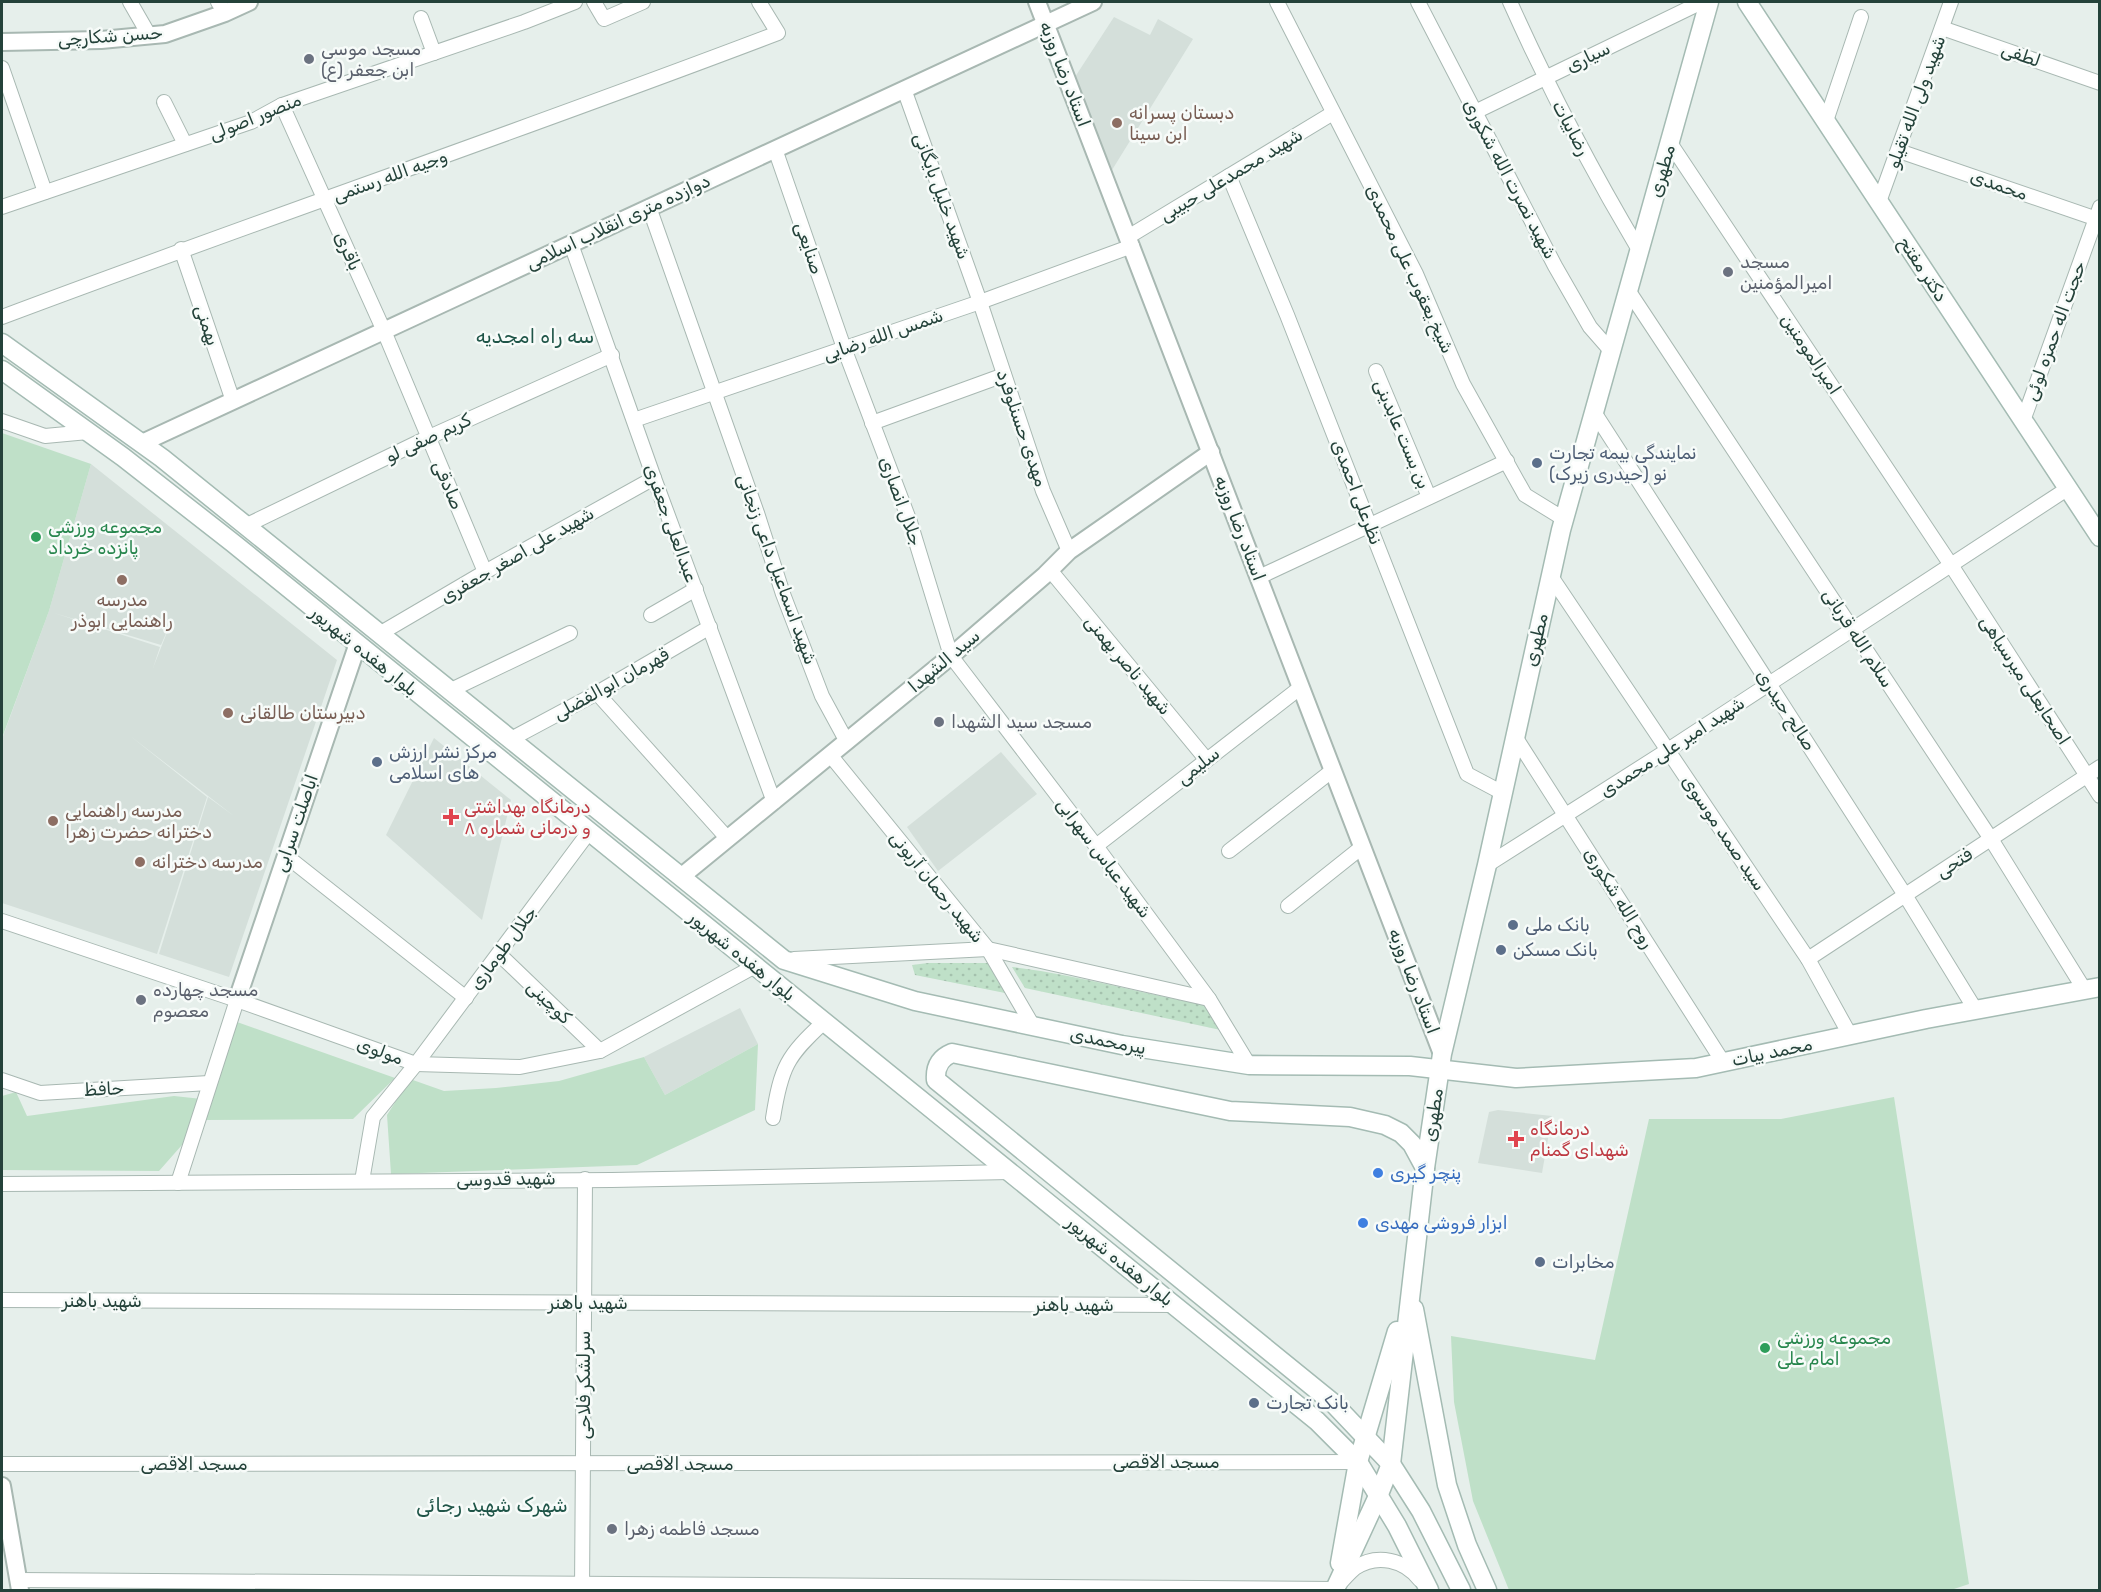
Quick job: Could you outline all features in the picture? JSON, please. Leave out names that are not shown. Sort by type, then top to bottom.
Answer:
[{"type":"main road","name":"مطهری","points":[[1410,1289],[1441,1062],[1487,865],[1550,575],[1709,2]]},
{"type":"main road","name":"دکتر مفتح","points":[[1747,2],[2100,537]]},
{"type":"main road","name":"بلوار هفده شهریور","points":[[2,343],[142,443],[247,525],[784,960]]},
{"type":"main road","name":"بلوار هفده شهریور","points":[[2,370],[123,457],[232,543],[1317,1421],[1358,1462],[1379,1494],[1428,1590]]},
{"type":"main road","name":"پیرمحمدی","points":[[784,960],[915,1001],[1122,1045],[1249,1065],[1410,1066],[1441,1062]]},
{"type":"main road","name":"محمد بیات","points":[[1441,1062],[1516,1078],[1696,1068],[1975,1009],[2092,988]]},
{"type":"main road","name":"بلوار هفده شهریور","points":[[1425,1168],[1412,1144],[1401,1132],[1385,1125],[1350,1118],[1230,1111],[952,1053],[945,1056],[939,1063],[936,1073],[936,1080],[1333,1403],[1391,1464],[1421,1511],[1461,1590]]},
{"type":"main road","points":[[1334,1590],[1358,1462],[1410,1289]]},
{"type":"main road","points":[[1334,1590],[1391,1464],[1410,1289]]},
{"type":"main road","points":[[1410,1289],[1447,1485],[1467,1545],[1487,1590]]},
{"type":"street","points":[[130,2],[149,35]]},
{"type":"street","name":"حسن شکارچی","points":[[2,42],[101,40],[165,34],[221,7],[249,2]]},
{"type":"street","name":"منصور اصولی","points":[[2,207],[251,122],[282,105],[524,22],[575,2]]},
{"type":"street","points":[[594,2],[604,19],[643,2]]},
{"type":"street","name":"وجیه الله رستمی","points":[[2,317],[181,249],[325,200],[778,33],[759,2]]},
{"type":"street","name":"استاد رضا روزبه","points":[[1037,2],[1333,770],[1441,1062]]},
{"type":"street","name":"دوازده متری انقلاب اسلامی","points":[[142,443],[1093,2]]},
{"type":"street","name":"شیخ یعقوب علی محمدی","points":[[1278,2],[1416,274],[1463,384],[1525,495],[1564,519]]},
{"type":"street","name":"شهید نصرت الله شکوری","points":[[1419,2],[1590,327],[1611,351]]},
{"type":"street","name":"رضابیات","points":[[1510,2],[1544,78],[1639,250]]},
{"type":"street","name":"سیاری","points":[[1475,112],[1702,2]]},
{"type":"street","name":"شهید ولی الله تقیلو","points":[[1879,202],[1951,2]]},
{"type":"street","points":[[1826,121],[1861,17]]},
{"type":"street","points":[[421,18],[434,53]]},
{"type":"street","name":"لطفی","points":[[1942,28],[2100,83]]},
{"type":"street","points":[[2,68],[45,192]]},
{"type":"street","name":"شهید خلیل بایگانی","points":[[904,89],[980,302]]},
{"type":"street","points":[[164,102],[185,144]]},
{"type":"street","name":"باقری","points":[[282,105],[384,331]]},
{"type":"street","name":"شهید محمدعلی حبیبی","points":[[1130,242],[1228,176],[1333,113]]},
{"type":"street","name":"امیرالمومنین","points":[[1670,143],[1951,565]]},
{"type":"street","name":"صنایعی","points":[[775,149],[844,348]]},
{"type":"street","name":"محمدی","points":[[1899,150],[2098,215]]},
{"type":"street","name":"نظرعلی احمدی","points":[[1228,176],[1287,315],[1467,774],[1502,792]]},
{"type":"street","name":"شهید اسماعیل داعی زنجانی","points":[[649,207],[757,513],[783,594],[822,696],[848,742]]},
{"type":"street","name":"حجت اله حمزه لوئی","points":[[2023,422],[2098,215]]},
{"type":"street","name":"شمس الله رضایی","points":[[634,420],[980,302],[1130,242]]},
{"type":"street","name":"عبدالعلی جعفری","points":[[571,244],[654,478],[774,802]]},
{"type":"street","name":"بهمنی","points":[[181,249],[233,400]]},
{"type":"street","name":"سلام الله قربانی","points":[[1628,290],[2092,988]]},
{"type":"street","name":"مهدی حسنلوفرد","points":[[980,302],[1043,491],[1069,551]]},
{"type":"street","name":"صادقی","points":[[384,331],[485,572]]},
{"type":"street","name":"جلال انصاری","points":[[844,348],[910,522],[951,656]]},
{"type":"street","name":"کریم صفی لو","points":[[247,525],[428,438],[612,355]]},
{"type":"street","name":"بن بست عابدینی","points":[[1376,371],[1430,497]]},
{"type":"street","points":[[872,423],[1004,375]]},
{"type":"street","name":"صالح حیدری","points":[[1594,412],[1905,895],[1975,1009]]},
{"type":"street","points":[[2,421],[45,436],[88,432]]},
{"type":"street","name":"سید الشهدا","points":[[682,876],[951,656],[1069,551],[1211,452]]},
{"type":"street","points":[[1259,577],[1507,461]]},
{"type":"street","name":"شهید علی اصغر جعفری","points":[[381,633],[654,478]]},
{"type":"street","name":"شهید امیر علی محمدی","points":[[1487,865],[1668,750],[2067,489]]},
{"type":"street","name":"اصحابعلی میرسیاهی","points":[[1951,565],[2100,796]]},
{"type":"street","name":"شهید ناصر بهمنی","points":[[1050,570],[1206,759]]},
{"type":"street","name":"سید صمد موسوی","points":[[1550,575],[1808,959],[1850,1035]]},
{"type":"street","points":[[651,615],[696,589]]},
{"type":"street","name":"قهرمان ابوالفضلی","points":[[512,739],[597,693],[710,627]]},
{"type":"street","points":[[451,690],[570,633]]},
{"type":"street","name":"اباصلت سرابی","points":[[237,1000],[357,646]]},
{"type":"street","name":"شهید عباس سهرابی","points":[[951,656],[1209,999],[1249,1065]]},
{"type":"street","name":"سلیمی","points":[[1095,846],[1301,687]]},
{"type":"street","points":[[597,693],[729,839]]},
{"type":"street","name":"روح الله شکوری","points":[[1514,735],[1723,1062]]},
{"type":"street","name":"شهید رحمان آربونی","points":[[831,756],[988,950],[1033,1026]]},
{"type":"street","name":"فتحی","points":[[1808,959],[2100,767]]},
{"type":"street","points":[[1229,851],[1333,770]]},
{"type":"street","name":"جلال طوماری","points":[[362,1181],[373,1117],[416,1064],[589,832]]},
{"type":"street","points":[[1288,906],[1362,847]]},
{"type":"street","points":[[285,855],[466,998]]},
{"type":"street","name":"مولوی","points":[[2,921],[237,1000],[416,1064],[520,1067],[600,1051],[755,966]]},
{"type":"street","points":[[784,960],[988,950],[1209,999]]},
{"type":"street","name":"کوچینی","points":[[499,954],[600,1051]]},
{"type":"street","points":[[178,1183],[237,1000]]},
{"type":"street","points":[[773,1118],[777,1090],[785,1065],[800,1044],[824,1022]]},
{"type":"street","name":"حافظ","points":[[2,1080],[40,1093],[209,1083]]},
{"type":"street","name":"شهید قدوسی","points":[[2,1184],[612,1180],[1010,1172]]},
{"type":"street","name":"سرلشکر فلاحی","points":[[582,1588],[585,1179]]},
{"type":"street","name":"شهید باهنر","points":[[2,1300],[1174,1305]]},
{"type":"street","name":"مسجد الاقصی","points":[[2,1464],[1358,1462]]},
{"type":"street","points":[[2,1486],[19,1585],[1334,1590],[1355,1568],[1377,1559],[1390,1560],[1404,1565],[1416,1574],[1428,1590]]},
{"type":"shaded area","name":"دبستان پسرانه ابن سینا","points":[[1114,17],[1150,35],[1158,19],[1193,39],[1112,170],[1075,77]]},
{"type":"shaded area","points":[[91,464],[337,660],[229,977],[159,954],[208,797],[234,816],[129,735],[207,797],[157,954],[2,903],[2,739],[49,611]],"holes":[[[54,613],[161,645],[171,622],[153,668],[160,647]]]},
{"type":"shaded area","name":"درمانگاه بهداشتی و درمانی شماره ۸","points":[[434,738],[511,800],[482,920],[386,835]]},
{"type":"shaded area","points":[[1001,752],[1037,794],[938,871],[907,827]]},
{"type":"shaded area","points":[[740,1008],[758,1044],[665,1095],[644,1057]]},
{"type":"shaded area","name":"درمانگاه شهدای گمنام","points":[[1498,1110],[1552,1116],[1542,1173],[1478,1163],[1489,1112]]},
{"type":"green space","name":"مجموعه ورزشی پانزده خرداد","points":[[2,433],[91,464],[49,611],[2,738]]},
{"type":"green space","points":[[988,963],[1005,993],[915,975],[912,965]]},
{"type":"green space","points":[[1012,967],[1211,1006],[1230,1032],[1025,988]]},
{"type":"green space","points":[[237,1022],[395,1078],[353,1119],[204,1120],[159,1171],[2,1170],[2,1096],[16,1092],[27,1116],[174,1096],[211,1100]]},
{"type":"green space","points":[[758,1044],[755,1110],[637,1165],[391,1174],[387,1115],[410,1079],[444,1091],[496,1088],[559,1081],[644,1057],[665,1095]]},
{"type":"green space","name":"مجموعه ورزشی امام علی","points":[[1894,1097],[1969,1584],[1951,1590],[1509,1590],[1473,1501],[1454,1402],[1451,1336],[1595,1360],[1649,1119],[1781,1119]]},
{"type":"place","name":"مسجد موسی ابن جعفر (ع)","points":[[309,59]]},
{"type":"place","name":"دبستان پسرانه ابن سینا","points":[[1117,123]]},
{"type":"place","name":"مسجد امیرالمؤمنین","points":[[1728,272]]},
{"type":"place","name":"نمایندگی بیمه تجارت نو (حیدری زیرک)","points":[[1537,463]]},
{"type":"place","name":"مجموعه ورزشی پانزده خرداد","points":[[36,537]]},
{"type":"place","name":"مدرسه راهنمایی ابوذر","points":[[122,580]]},
{"type":"place","name":"دبیرستان طالقانی","points":[[228,713]]},
{"type":"place","name":"مسجد سید الشهدا","points":[[939,722]]},
{"type":"place","name":"مرکز نشر ارزش های اسلامی","points":[[377,762]]},
{"type":"place","name":"درمانگاه بهداشتی و درمانی شماره ۸","points":[[451,817]]},
{"type":"place","name":"مدرسه راهنمایی دخترانه حضرت زهرا","points":[[53,821]]},
{"type":"place","name":"مدرسه دخترانه","points":[[140,862]]},
{"type":"place","name":"بانک ملی","points":[[1513,925]]},
{"type":"place","name":"بانک مسکن","points":[[1501,950]]},
{"type":"place","name":"مسجد چهارده معصوم","points":[[141,1000]]},
{"type":"place","name":"درمانگاه شهدای گمنام","points":[[1516,1139]]},
{"type":"place","name":"پنچر گیری","points":[[1378,1173]]},
{"type":"place","name":"ابزار فروشی مهدی","points":[[1363,1223]]},
{"type":"place","name":"مخابرات","points":[[1540,1262]]},
{"type":"place","name":"مجموعه ورزشی امام علی","points":[[1765,1348]]},
{"type":"place","name":"بانک تجارت","points":[[1254,1403]]},
{"type":"place","name":"مسجد فاطمه زهرا","points":[[612,1529]]},
{"type":"district","name":"سه راه امجدیه","points":[[535,336]]},
{"type":"district","name":"شهرک شهید رجائی","points":[[492,1505]]}]
